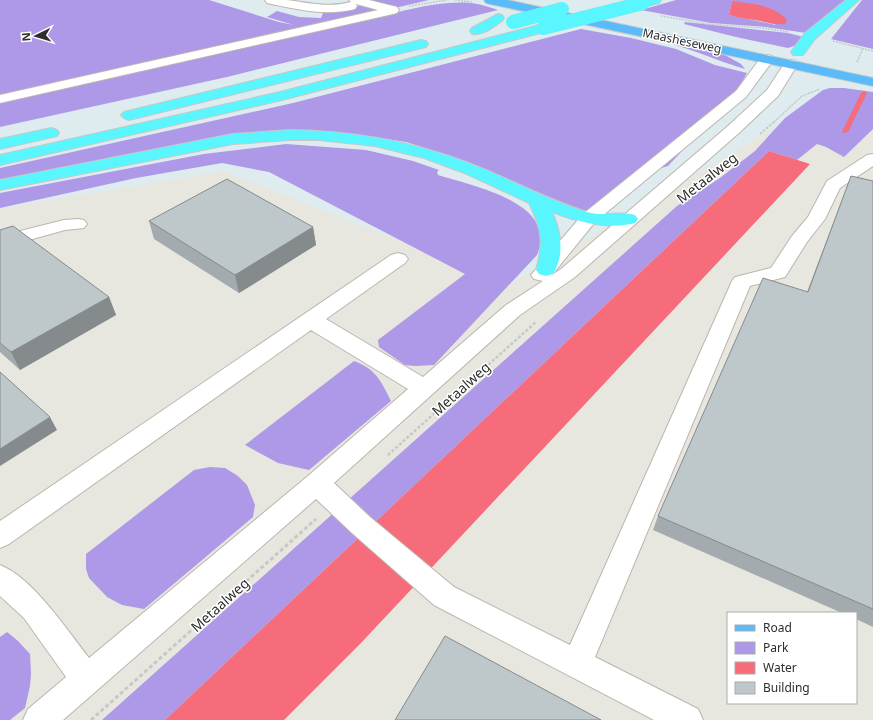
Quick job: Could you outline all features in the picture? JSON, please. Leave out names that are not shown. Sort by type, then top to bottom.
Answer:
[{"type":"highway","points":[[0,160],[282,96],[656,0]]},
{"type":"highway","points":[[795,58],[810,36],[853,0]]},
{"type":"highway","points":[[477,31],[498,18],[575,4]]},
{"type":"highway","points":[[462,34],[513,22],[575,4]]},
{"type":"highway","points":[[118,118],[431,42]]},
{"type":"highway","points":[[0,144],[64,131]]},
{"type":"highway","points":[[0,185],[202,144],[265,135],[297,134],[337,136],[374,140],[407,148],[457,164],[558,208],[590,218],[629,219]]},
{"type":"highway","points":[[536,198],[546,218],[552,236],[546,270]]},
{"type":"main road","name":"Maasheseweg","points":[[490,0],[767,59],[795,58],[813,55]]},
{"type":"main road","name":"Maasheseweg","points":[[555,0],[636,17]]},
{"type":"main road","name":"Maasheseweg","points":[[783,49],[795,58],[873,82]]},
{"type":"street","points":[[271,0],[323,10],[350,6],[361,1],[394,10]]},
{"type":"street","points":[[289,3],[316,6],[335,0]]},
{"type":"street","points":[[0,99],[394,10]]},
{"type":"street","name":"Metaalweg","points":[[39,720],[317,483],[513,310],[568,273],[734,130],[781,82],[795,58]]},
{"type":"street","name":"Metaalweg","points":[[513,310],[590,218],[741,94],[758,74],[767,59]]},
{"type":"street","points":[[577,664],[742,281],[778,273],[798,240],[816,219],[833,185],[873,160]]},
{"type":"street","points":[[0,242],[64,225],[78,224]]},
{"type":"street","points":[[0,536],[398,259]]},
{"type":"street","points":[[311,320],[424,388]]},
{"type":"street","points":[[317,483],[335,502],[444,596],[687,720]]},
{"type":"street","points":[[0,578],[34,609],[86,680]]},
{"type":"path","points":[[394,10],[416,4],[447,0]]},
{"type":"path","points":[[657,15],[709,24],[763,28],[810,36],[873,50]]},
{"type":"path","points":[[756,138],[802,96],[823,88]]},
{"type":"path","name":"Metaalweg","points":[[382,460],[542,317]]},
{"type":"path","name":"Metaalweg","points":[[91,720],[335,502]]},
{"type":"shaded area","points":[[840,89],[873,97],[873,720],[0,720],[0,209],[223,171],[510,284]]},
{"type":"green space","points":[[0,0],[209,0],[279,22],[294,25],[267,17],[277,11],[299,17],[321,18],[323,13],[346,11],[362,5],[369,5],[378,10],[369,19],[419,7],[445,3],[471,3],[498,10],[227,77],[0,127]]},
{"type":"green space","points":[[429,0],[399,7],[390,7],[367,1]]},
{"type":"green space","points":[[676,0],[847,0],[806,33],[766,27],[711,23],[641,10]],"holes":[[[732,1],[776,25],[729,15]]]},
{"type":"green space","points":[[862,0],[873,0],[873,49],[831,39]]},
{"type":"green space","points":[[685,22],[788,33],[804,37],[797,45],[788,48],[684,24]]},
{"type":"green space","points":[[595,26],[639,36],[594,27]]},
{"type":"green space","points":[[581,29],[631,38],[676,49],[715,65],[747,73],[736,93],[668,166],[652,171],[589,212],[569,209],[453,157],[406,142],[322,131],[279,131],[0,182],[0,168],[293,103]]},
{"type":"green space","points":[[651,38],[725,55],[741,64],[745,69]]},
{"type":"green space","points":[[830,88],[844,88],[873,92],[873,129],[844,157],[826,147],[817,144],[797,160],[769,151],[165,720],[102,720],[677,206],[720,178],[755,151],[785,118],[823,90]]},
{"type":"green space","points":[[286,144],[366,150],[413,161],[439,170],[437,172],[438,175],[491,191],[525,210],[536,222],[541,237],[537,255],[434,365],[415,366],[405,365],[379,347],[378,340],[465,274],[269,172],[222,163],[136,178],[0,208],[0,193],[204,154]]},
{"type":"green space","points":[[354,361],[368,368],[377,376],[391,401],[309,470],[278,463],[245,445]]},
{"type":"green space","points":[[210,467],[225,468],[238,476],[247,485],[255,505],[253,517],[144,609],[122,605],[107,597],[89,578],[86,569],[86,554],[194,470]]},
{"type":"green space","points":[[7,632],[30,654],[31,674],[25,708],[10,720],[0,720],[0,637]]},
{"type":"water","points":[[732,1],[754,4],[774,10],[787,19],[785,24],[778,24],[729,15]]},
{"type":"water","points":[[769,151],[810,164],[361,643],[284,720],[165,720]]},
{"type":"building","points":[[851,176],[873,181],[873,609],[658,516],[763,278],[808,292]]},
{"type":"building","points":[[227,179],[313,227],[235,275],[149,221]]},
{"type":"building","points":[[13,226],[109,297],[11,352],[0,343],[0,230]]},
{"type":"building","points":[[0,372],[50,417],[0,449]]},
{"type":"building","points":[[445,636],[601,720],[395,720]]},
{"type":"waterway","points":[[845,132],[864,93]]}]
